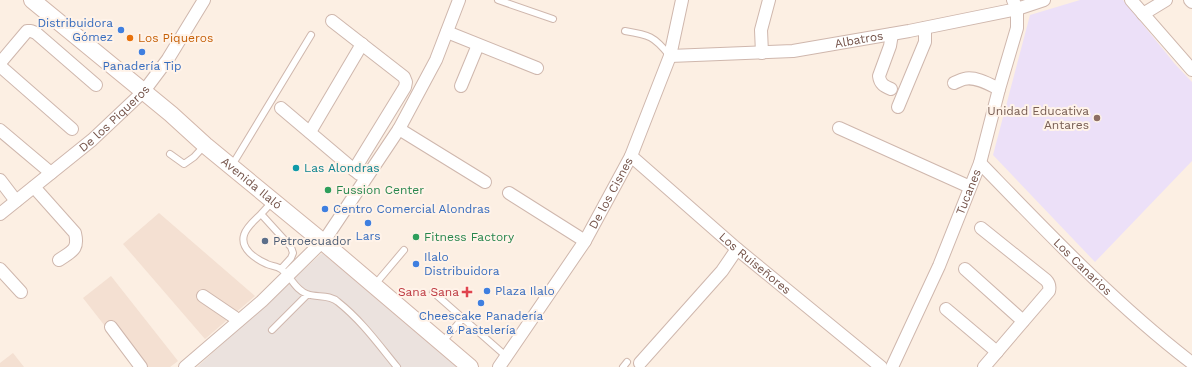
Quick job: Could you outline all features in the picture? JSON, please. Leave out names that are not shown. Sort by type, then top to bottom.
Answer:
[{"type":"main road","name":"Avenida Ilaló","points":[[32,0],[234,162],[470,367]]},
{"type":"main road","name":"Avenida Ilaló","points":[[42,0],[145,90],[205,145],[273,201],[377,282],[478,367]]},
{"type":"street","name":"De los Piqueros","points":[[0,214],[92,140],[145,90],[168,59],[204,0]]},
{"type":"street","points":[[185,367],[262,301],[284,272],[324,240],[366,180],[399,129],[436,60],[459,0]]},
{"type":"street","name":"De los Cisnes","points":[[503,362],[585,241],[632,156],[670,56],[682,0]]},
{"type":"street","points":[[762,53],[761,30],[768,0]]},
{"type":"street","name":"Albatros","points":[[670,56],[793,51],[925,28],[1015,5],[1044,0]]},
{"type":"street","points":[[1130,0],[1192,70]]},
{"type":"street","points":[[1143,14],[1166,0]]},
{"type":"street","name":"Tucanes","points":[[892,367],[939,266],[980,163],[999,89],[1017,28],[1015,5]]},
{"type":"street","points":[[332,21],[404,77],[406,82],[405,87],[354,170]]},
{"type":"street","points":[[898,107],[925,42],[925,28]]},
{"type":"street","points":[[72,129],[0,65],[27,31],[31,31],[36,33],[96,85]]},
{"type":"street","points":[[447,32],[537,68]]},
{"type":"street","points":[[891,89],[879,81],[879,76],[890,46],[892,34]]},
{"type":"street","points":[[310,132],[362,44]]},
{"type":"street","points":[[461,86],[478,45]]},
{"type":"street","points":[[954,83],[965,78],[973,79],[999,89]]},
{"type":"street","points":[[281,108],[366,180]]},
{"type":"street","points":[[838,128],[970,187]]},
{"type":"street","points":[[399,129],[485,182]]},
{"type":"street","points":[[0,130],[51,173]]},
{"type":"street","name":"Los Ruiseñores","points":[[632,156],[737,249],[881,367]]},
{"type":"street","name":"Los Canarios","points":[[980,163],[1098,282],[1132,314],[1192,363]]},
{"type":"street","points":[[0,180],[16,201]]},
{"type":"street","points":[[34,186],[75,233],[77,241],[76,246],[59,260]]},
{"type":"street","points":[[509,193],[585,241]]},
{"type":"street","points":[[981,228],[1049,284],[1049,291],[984,367]]},
{"type":"street","points":[[640,363],[722,271],[737,249]]},
{"type":"street","points":[[0,269],[21,292]]},
{"type":"street","points":[[965,270],[1023,321]]},
{"type":"street","points":[[203,296],[238,321]]},
{"type":"street","points":[[946,309],[997,352]]},
{"type":"street","points":[[111,328],[141,367]]},
{"type":"lane","points":[[498,0],[553,19]]},
{"type":"lane","points":[[625,31],[642,34],[653,38],[670,56]]},
{"type":"lane","points":[[234,162],[311,35]]},
{"type":"lane","points":[[170,154],[184,164],[194,157],[205,145]]},
{"type":"lane","points":[[273,201],[248,228],[244,236],[245,246],[255,257],[284,272],[301,292],[307,295],[330,297],[337,300],[365,328],[397,367]]},
{"type":"lane","points":[[261,214],[291,248],[293,253],[284,272]]},
{"type":"lane","points":[[377,282],[404,250]]},
{"type":"lane","points":[[433,292],[463,318],[503,362]]},
{"type":"lane","points":[[272,330],[307,295]]},
{"type":"lane","points":[[445,339],[463,318]]},
{"type":"shaded area","name":"Unidad Educativa Antares","points":[[1080,0],[1123,0],[1175,64],[1192,82],[1192,161],[1095,262],[993,155],[1030,15]]},
{"type":"shaded area","points":[[159,213],[255,296],[205,339],[123,244]]},
{"type":"shaded area","points":[[322,253],[465,367],[197,367]]},
{"type":"shaded area","points":[[111,276],[178,361],[170,367],[137,367],[83,298]]},
{"type":"shaded area","points":[[13,353],[24,367],[0,367],[0,363]]},
{"type":"place","name":"Distribuidora Gómez","points":[[121,30]]},
{"type":"place","name":"Los Piqueros","points":[[130,38]]},
{"type":"place","name":"Panadería Tip","points":[[142,52]]},
{"type":"place","name":"Unidad Educativa Antares","points":[[1097,118]]},
{"type":"place","name":"Las Alondras","points":[[296,168]]},
{"type":"place","name":"Fussion Center","points":[[328,190]]},
{"type":"place","name":"Centro Comercial Alondras","points":[[325,209]]},
{"type":"place","name":"Lars","points":[[368,223]]},
{"type":"place","name":"Fitness Factory","points":[[416,237]]},
{"type":"place","name":"Petroecuador","points":[[265,241]]},
{"type":"place","name":"Ilalo Distribuidora","points":[[416,264]]},
{"type":"place","name":"Plaza Ilalo","points":[[487,291]]},
{"type":"place","name":"Sana Sana","points":[[467,292]]},
{"type":"place","name":"Cheescake Panadería & Pastelería","points":[[481,303]]}]
